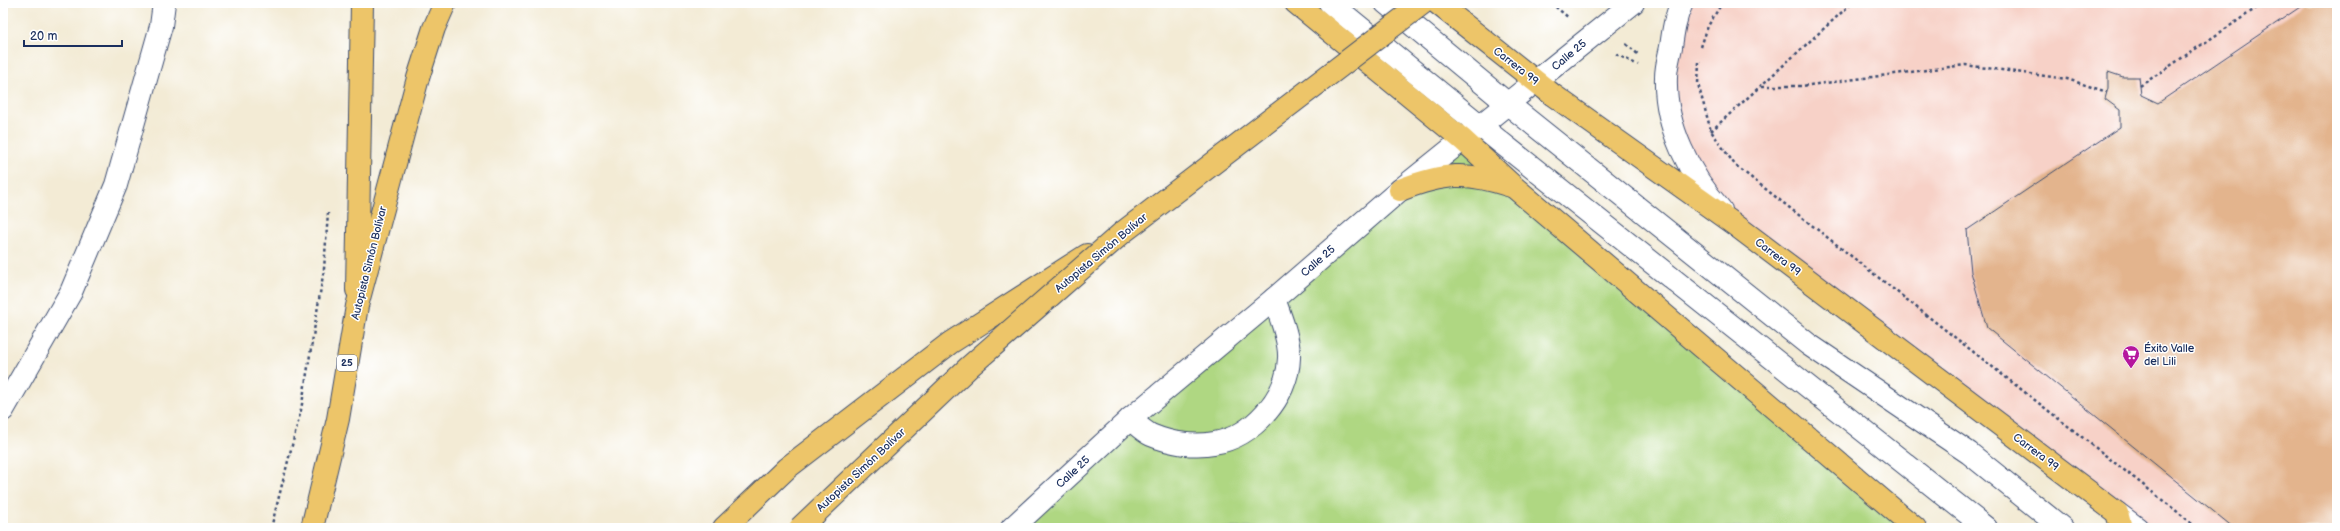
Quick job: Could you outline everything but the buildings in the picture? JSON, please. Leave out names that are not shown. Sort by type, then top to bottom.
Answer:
[{"type":"main road","points":[[357,306],[362,3]]},
{"type":"main road","name":"Autopista Simón Bolívar","points":[[312,528],[338,419],[357,306],[418,78],[434,28],[445,3]]},
{"type":"main road","points":[[1296,3],[1463,140],[1514,187],[1915,528]]},
{"type":"main road","name":"Autopista Simón Bolívar","points":[[800,528],[969,368],[1122,233],[1423,3]]},
{"type":"main road","name":"Carrera 99","points":[[1437,3],[1536,82],[1734,224],[2119,520]]},
{"type":"main road","points":[[1400,190],[1429,179],[1459,175],[1487,178],[1514,187]]},
{"type":"main road","points":[[724,528],[787,468],[950,342],[1122,233]]},
{"type":"main road","points":[[324,528],[338,419]]},
{"type":"street","points":[[3,410],[71,292],[116,185],[161,26],[164,3]]},
{"type":"street","points":[[1330,3],[1480,126],[1986,528]]},
{"type":"street","points":[[1386,3],[1508,104],[1808,344],[1969,453],[2062,528]]},
{"type":"street","name":"Calle 25","points":[[1012,528],[1130,419],[1274,299],[1400,190],[1633,3]]},
{"type":"street","points":[[1682,3],[1676,14],[1666,78],[1671,119],[1684,159],[1706,194],[1734,224]]},
{"type":"street","points":[[1130,419],[1150,435],[1184,444],[1215,443],[1243,432],[1266,413],[1282,387],[1289,358],[1282,323],[1274,299]]},
{"type":"street","name":"Carrera 99","points":[[2119,520],[2137,528]]},
{"type":"path","points":[[1700,51],[1708,26],[1722,3]]},
{"type":"path","points":[[1711,131],[1852,3]]},
{"type":"path","points":[[2140,86],[2264,3]]},
{"type":"path","points":[[1606,24],[1620,39],[1666,78],[1698,84]]},
{"type":"path","points":[[1699,57],[1698,84],[1711,131],[1735,165],[2198,528]]},
{"type":"path","points":[[1762,86],[1802,86],[1965,65],[2068,79],[2107,92]]},
{"type":"path","points":[[271,528],[301,410],[324,269],[328,205]]},
{"type":"shaded area","name":"Éxito Valle del Lili","points":[[1682,3],[2337,3],[2337,528],[2137,528],[1734,224],[1671,119]]},
{"type":"green space","points":[[1463,140],[1915,528],[1012,528]]},
{"type":"place","name":"Éxito Valle del Lili","points":[[2131,369]]}]
